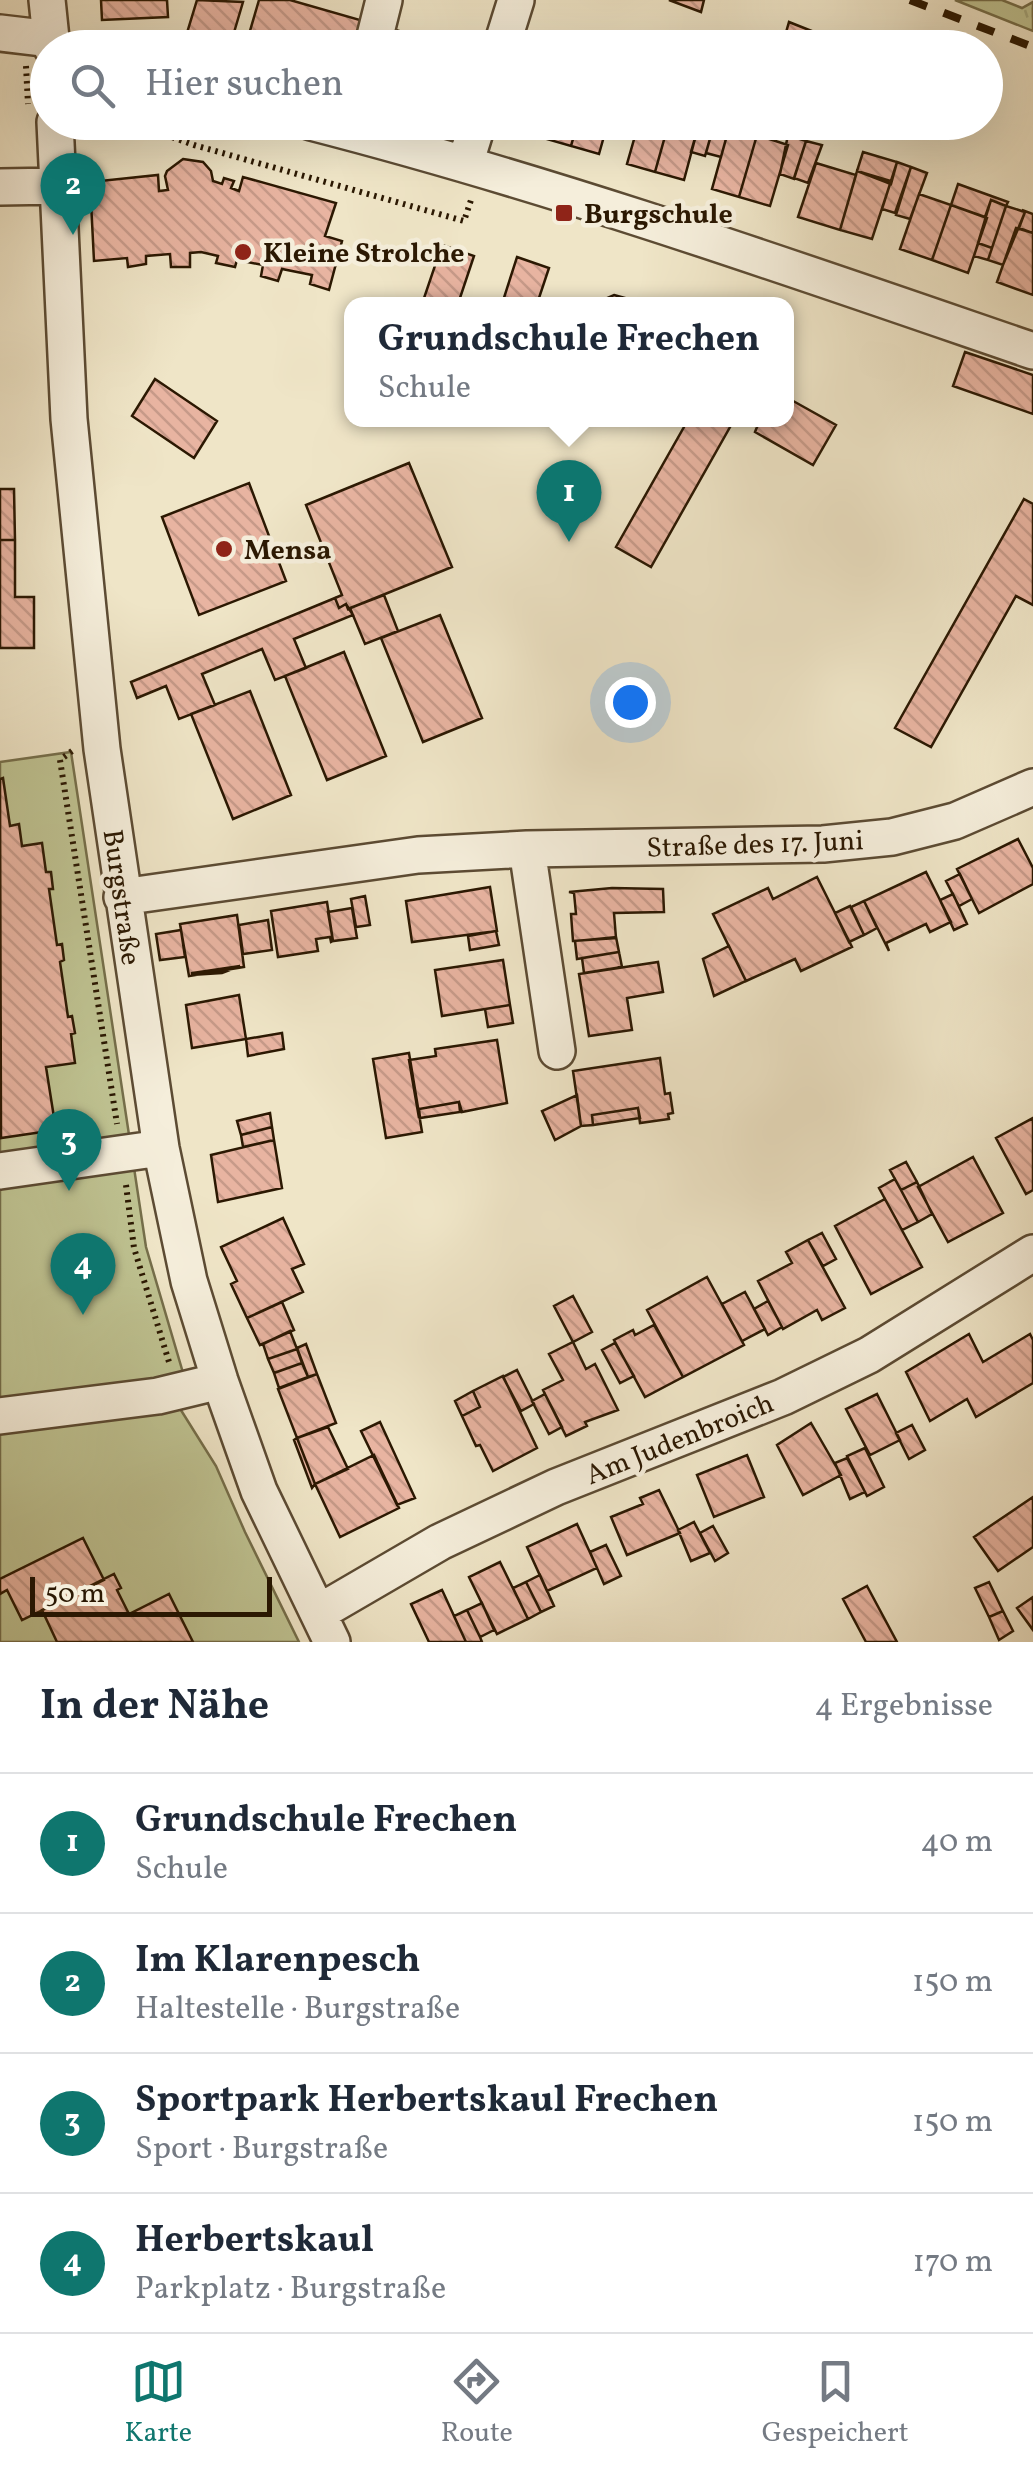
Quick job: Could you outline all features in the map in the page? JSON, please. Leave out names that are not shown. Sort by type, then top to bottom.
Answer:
[{"type":"street","points":[[47,0],[50,30]]},
{"type":"street","points":[[376,30],[384,0]]},
{"type":"street","points":[[507,30],[516,0]]},
{"type":"street","points":[[0,33],[30,39]]},
{"type":"street","name":"Burgstraße","points":[[57,140],[69,420],[102,749],[161,1148],[189,1281],[220,1380],[259,1490],[325,1627]]},
{"type":"street","points":[[390,140],[607,207],[1033,351]]},
{"type":"street","points":[[465,164],[472,140]]},
{"type":"street","points":[[0,187],[58,186]]},
{"type":"street","name":"Straße des 17. Juni","points":[[122,897],[418,855],[527,849],[823,844],[892,837],[955,820],[1033,787]]},
{"type":"street","points":[[527,849],[557,1051]]},
{"type":"street","points":[[0,1171],[161,1148]]},
{"type":"street","name":"Am Judenbroich","points":[[325,1627],[440,1542],[556,1487],[783,1397],[869,1354],[1033,1252]]},
{"type":"street","points":[[0,1416],[158,1396],[220,1380]]},
{"type":"green space","points":[[955,0],[1002,0],[1022,8],[1033,2],[1033,31]]},
{"type":"green space","points":[[71,752],[146,1247],[186,1383],[179,1407],[216,1466],[299,1642],[0,1642],[0,762]]},
{"type":"building","points":[[101,0],[167,0],[168,17],[102,20]]},
{"type":"building","points":[[197,0],[243,2],[235,30],[188,30]]},
{"type":"building","points":[[259,0],[290,0],[367,22],[365,30],[250,30]]},
{"type":"building","points":[[669,0],[704,0],[701,12]]},
{"type":"building","points":[[789,22],[809,30],[787,30]]},
{"type":"building","points":[[550,140],[573,140],[571,146]]},
{"type":"building","points":[[573,140],[603,140],[599,154],[571,146]]},
{"type":"building","points":[[634,140],[664,140],[655,172],[627,164]]},
{"type":"building","points":[[664,140],[695,140],[684,180],[655,172]]},
{"type":"building","points":[[694,140],[710,140],[705,156],[691,152]]},
{"type":"building","points":[[710,140],[726,140],[721,157],[706,153]]},
{"type":"building","points":[[726,140],[756,140],[739,197],[712,189]]},
{"type":"building","points":[[756,140],[788,145],[770,206],[739,197]]},
{"type":"building","points":[[787,140],[806,141],[794,179],[780,174]]},
{"type":"building","points":[[806,141],[822,145],[808,183],[794,178]]},
{"type":"building","points":[[863,152],[897,162],[891,184],[857,171]]},
{"type":"building","points":[[183,159],[203,162],[213,181],[234,181],[231,188],[239,191],[243,177],[336,203],[325,236],[342,241],[329,290],[310,284],[312,275],[282,269],[278,281],[261,276],[263,265],[237,260],[235,267],[216,263],[218,256],[201,252],[190,253],[190,267],[171,267],[170,254],[146,256],[146,264],[128,267],[127,258],[94,261],[90,182],[158,175],[159,191],[168,190],[167,171]]},
{"type":"building","points":[[897,162],[911,167],[895,213],[882,209]]},
{"type":"building","points":[[816,163],[856,175],[840,230],[798,217]]},
{"type":"building","points":[[911,167],[927,173],[910,219],[896,215]]},
{"type":"building","points":[[857,171],[891,181],[872,239],[840,230]]},
{"type":"building","points":[[958,184],[1008,202],[1006,206],[991,200],[985,217],[951,205]]},
{"type":"building","points":[[919,194],[951,205],[932,260],[900,249]]},
{"type":"building","points":[[991,200],[1006,206],[992,248],[978,243]]},
{"type":"building","points":[[951,205],[987,218],[968,273],[932,260]]},
{"type":"building","points":[[1006,206],[1025,212],[1003,265],[988,260]]},
{"type":"building","points":[[1022,210],[1033,214],[1033,233],[1019,228],[1025,212]]},
{"type":"building","points":[[1016,228],[1033,233],[1033,295],[997,282]]},
{"type":"building","points":[[978,243],[992,248],[988,260],[974,256]]},
{"type":"building","points":[[442,245],[474,256],[460,297],[424,297]]},
{"type":"building","points":[[517,257],[549,268],[539,297],[504,297]]},
{"type":"building","points":[[965,352],[1033,375],[1033,414],[953,386]]},
{"type":"building","points":[[155,379],[217,421],[194,458],[132,416]]},
{"type":"building","points":[[794,401],[836,425],[813,465],[755,432],[757,427],[794,427]]},
{"type":"building","points":[[684,427],[730,427],[651,567],[616,547]]},
{"type":"building","points":[[409,463],[452,567],[348,609],[346,604],[339,608],[335,598],[342,595],[306,505]]},
{"type":"building","name":"Mensa","points":[[249,483],[286,581],[199,615],[162,517]]},
{"type":"building","points":[[0,489],[14,489],[15,540],[0,540]]},
{"type":"building","points":[[1024,499],[1033,504],[1033,605],[1016,596],[931,747],[895,728]]},
{"type":"building","points":[[0,540],[15,540],[15,597],[34,597],[34,648],[0,648]]},
{"type":"building","points":[[384,595],[398,631],[365,644],[350,608]]},
{"type":"building","points":[[335,598],[339,608],[346,604],[353,615],[294,639],[306,668],[275,680],[262,649],[202,674],[215,705],[179,719],[166,686],[137,698],[131,682]]},
{"type":"building","points":[[440,615],[482,718],[423,742],[381,638]]},
{"type":"building","points":[[344,652],[386,756],[327,780],[285,676]]},
{"type":"building","points":[[250,691],[291,795],[233,819],[191,714]]},
{"type":"building","points":[[3,778],[10,826],[19,824],[22,846],[42,843],[46,872],[51,872],[53,889],[49,889],[57,945],[62,944],[64,960],[60,962],[68,1017],[72,1016],[75,1033],[71,1034],[75,1063],[46,1067],[56,1130],[1,1138],[0,779]]},
{"type":"building","points":[[1018,839],[1033,868],[1033,884],[979,913],[957,869]]},
{"type":"building","points":[[926,872],[951,922],[930,932],[926,924],[886,943],[889,951],[864,901]]},
{"type":"building","points":[[960,874],[972,899],[959,906],[946,881]]},
{"type":"building","points":[[817,877],[852,947],[801,971],[795,959],[746,981],[713,914],[768,888],[773,899]]},
{"type":"building","points":[[490,887],[497,931],[412,942],[406,901]]},
{"type":"building","points":[[663,889],[664,912],[614,913],[616,938],[573,941],[571,914],[576,914],[574,893],[569,892]]},
{"type":"building","points":[[953,894],[967,924],[954,930],[940,900]]},
{"type":"building","points":[[365,896],[370,925],[356,927],[351,899]]},
{"type":"building","points":[[864,901],[877,928],[864,935],[851,907]]},
{"type":"building","points":[[327,902],[333,941],[330,937],[316,939],[318,951],[278,957],[271,911]]},
{"type":"building","points":[[850,906],[864,935],[849,942],[835,913]]},
{"type":"building","points":[[352,908],[357,938],[333,941],[328,912]]},
{"type":"building","points":[[237,915],[244,967],[189,976],[180,924]]},
{"type":"building","points":[[268,920],[272,950],[243,954],[239,925]]},
{"type":"building","points":[[181,930],[185,957],[160,960],[156,934]]},
{"type":"building","points":[[496,931],[499,945],[470,950],[468,936]]},
{"type":"building","points":[[616,937],[619,952],[577,959],[575,941]]},
{"type":"building","points":[[729,946],[746,981],[714,996],[703,959]]},
{"type":"building","points":[[619,952],[622,967],[584,973],[582,958]]},
{"type":"building","points":[[503,960],[510,1005],[442,1016],[435,970]]},
{"type":"building","points":[[658,962],[663,992],[627,998],[632,1030],[589,1036],[579,974]]},
{"type":"building","points":[[240,966],[222,973],[192,975],[192,973]]},
{"type":"building","points":[[239,995],[246,1039],[192,1048],[186,1005]]},
{"type":"building","points":[[510,1005],[513,1023],[488,1027],[485,1009]]},
{"type":"building","points":[[282,1033],[284,1049],[248,1056],[246,1039]]},
{"type":"building","points":[[497,1040],[507,1103],[462,1112],[459,1102],[419,1109],[419,1118],[409,1060],[436,1056],[435,1049]]},
{"type":"building","points":[[409,1053],[422,1132],[386,1138],[373,1059]]},
{"type":"building","points":[[660,1058],[665,1094],[670,1093],[673,1113],[668,1114],[669,1119],[640,1123],[638,1108],[592,1115],[593,1125],[581,1126],[573,1071]]},
{"type":"building","points":[[577,1095],[581,1126],[555,1140],[542,1111]]},
{"type":"building","points":[[459,1102],[460,1112],[420,1118],[419,1109]]},
{"type":"building","points":[[638,1108],[640,1118],[593,1125],[592,1115]]},
{"type":"building","points":[[270,1113],[272,1127],[241,1135],[237,1121]]},
{"type":"building","points":[[1033,1118],[1033,1190],[1026,1194],[996,1138]]},
{"type":"building","points":[[272,1127],[274,1140],[243,1147],[241,1135]]},
{"type":"building","points":[[274,1140],[282,1188],[218,1202],[211,1155]]},
{"type":"building","points":[[973,1157],[1003,1213],[948,1242],[918,1187]]},
{"type":"building","points":[[906,1162],[917,1182],[901,1190],[890,1170]]},
{"type":"building","points":[[895,1179],[918,1222],[902,1230],[879,1188]]},
{"type":"building","points":[[917,1182],[932,1214],[918,1222],[901,1190]]},
{"type":"building","points":[[885,1199],[922,1267],[871,1294],[835,1226]]},
{"type":"building","points":[[283,1218],[304,1264],[292,1269],[303,1292],[247,1318],[231,1284],[237,1281],[221,1247]]},
{"type":"building","points":[[822,1233],[836,1259],[823,1266],[808,1240]]},
{"type":"building","points":[[808,1240],[845,1308],[822,1320],[817,1310],[783,1329],[758,1281],[792,1263],[786,1252]]},
{"type":"building","points":[[707,1277],[744,1345],[683,1377],[647,1310]]},
{"type":"building","points":[[745,1292],[765,1329],[742,1341],[722,1304]]},
{"type":"building","points":[[573,1296],[592,1332],[573,1342],[554,1306]]},
{"type":"building","points":[[768,1301],[782,1327],[768,1335],[754,1309]]},
{"type":"building","points":[[282,1302],[294,1330],[260,1345],[247,1318]]},
{"type":"building","points":[[654,1325],[683,1377],[645,1397],[614,1340]]},
{"type":"building","points":[[290,1331],[297,1349],[268,1359],[263,1344]]},
{"type":"building","points":[[969,1334],[983,1362],[1030,1334],[1033,1383],[976,1417],[967,1399],[930,1421],[906,1372]]},
{"type":"building","points":[[573,1342],[586,1369],[595,1364],[618,1410],[585,1422],[587,1426],[566,1436],[543,1390],[563,1380],[549,1354]]},
{"type":"building","points":[[615,1343],[634,1376],[620,1383],[602,1350]]},
{"type":"building","points":[[306,1344],[317,1374],[308,1377],[297,1348]]},
{"type":"building","points":[[297,1349],[302,1363],[274,1373],[268,1359]]},
{"type":"building","points":[[302,1363],[308,1377],[279,1388],[274,1373]]},
{"type":"building","points":[[517,1370],[534,1404],[521,1411],[503,1377]]},
{"type":"building","points":[[317,1374],[336,1423],[297,1438],[278,1389]]},
{"type":"building","points":[[503,1376],[537,1448],[493,1471],[462,1416],[480,1407],[473,1391]]},
{"type":"building","points":[[473,1391],[480,1407],[462,1416],[455,1401]]},
{"type":"building","points":[[545,1394],[562,1427],[549,1434],[532,1401]]},
{"type":"building","points":[[877,1394],[900,1440],[870,1455],[846,1409]]},
{"type":"building","points":[[380,1422],[415,1498],[397,1505],[361,1431]]},
{"type":"building","points":[[811,1423],[841,1475],[803,1495],[777,1445]]},
{"type":"building","points":[[912,1425],[925,1450],[909,1459],[896,1433]]},
{"type":"building","points":[[328,1427],[348,1469],[315,1484],[297,1438]]},
{"type":"building","points":[[297,1438],[315,1484],[312,1488],[294,1440]]},
{"type":"building","points":[[865,1448],[884,1487],[867,1496],[847,1456]]},
{"type":"building","points":[[374,1455],[399,1508],[340,1537],[315,1484]]},
{"type":"building","points":[[747,1455],[764,1497],[714,1517],[697,1475]]},
{"type":"building","points":[[847,1458],[865,1492],[850,1499],[835,1463]]},
{"type":"building","points":[[659,1490],[680,1533],[627,1555],[611,1517],[643,1504],[640,1498]]},
{"type":"building","points":[[1033,1497],[1033,1547],[998,1571],[974,1537]]},
{"type":"building","points":[[694,1522],[710,1553],[691,1561],[678,1530]]},
{"type":"building","points":[[577,1524],[597,1568],[547,1591],[527,1547]]},
{"type":"building","points":[[713,1526],[728,1553],[715,1561],[700,1533]]},
{"type":"building","points":[[83,1538],[104,1580],[22,1620],[7,1590],[0,1594],[0,1579]]},
{"type":"building","points":[[606,1545],[621,1576],[604,1584],[590,1552]]},
{"type":"building","points":[[500,1562],[528,1619],[497,1634],[469,1577]]},
{"type":"building","points":[[114,1574],[129,1614],[169,1594],[193,1642],[57,1642],[42,1610]]},
{"type":"building","points":[[540,1575],[554,1606],[541,1612],[526,1582]]},
{"type":"building","points":[[526,1582],[541,1612],[528,1619],[513,1588]]},
{"type":"building","points":[[989,1582],[1003,1611],[989,1617],[975,1588]]},
{"type":"building","points":[[867,1586],[897,1642],[866,1642],[843,1599]]},
{"type":"building","points":[[442,1590],[466,1642],[429,1642],[411,1604]]},
{"type":"building","points":[[1033,1597],[1033,1630],[1017,1608]]},
{"type":"building","points":[[482,1603],[494,1630],[480,1637],[467,1610]]},
{"type":"building","points":[[467,1610],[482,1642],[466,1642],[454,1616]]},
{"type":"building","points":[[1003,1611],[1013,1631],[999,1640],[989,1617]]},
{"type":"railway","points":[[910,0],[989,30]]},
{"type":"railway","points":[[1003,36],[1033,47]]},
{"type":"place","name":"Burgschule","points":[[564,213]]},
{"type":"place","name":"Im Klarenpesch","points":[[73,235]]},
{"type":"place","name":"Kleine Strolche","points":[[243,252]]},
{"type":"place","name":"Grundschule Frechen","points":[[569,542]]},
{"type":"place","name":"Mensa","points":[[224,549]]},
{"type":"place","name":"Sportpark Herbertskaul Frechen","points":[[69,1191]]},
{"type":"place","name":"Herbertskaul","points":[[83,1315]]}]
